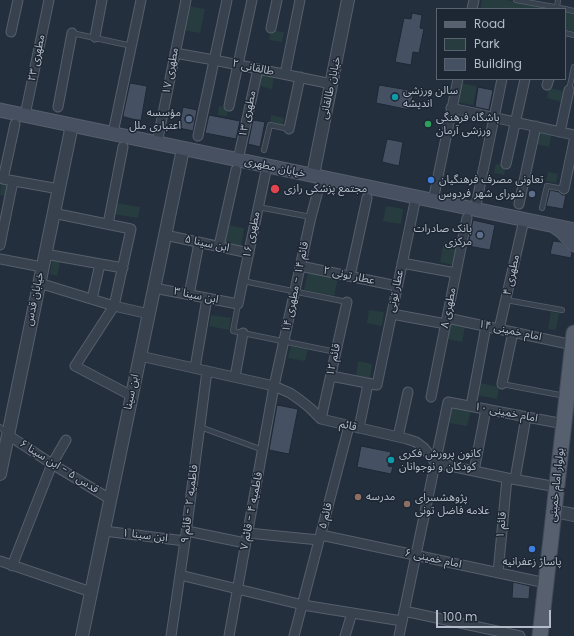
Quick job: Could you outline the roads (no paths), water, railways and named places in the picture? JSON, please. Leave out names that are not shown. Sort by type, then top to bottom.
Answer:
[{"type":"main road","name":"خیابان مطهری","points":[[0,110],[183,149],[237,165],[267,166],[416,197],[471,214],[524,220],[574,230]]},
{"type":"main road","points":[[553,226],[574,219]]},
{"type":"main road","points":[[553,226],[562,232],[574,246]]},
{"type":"main road","name":"بولوار امام خمینی","points":[[551,636],[569,514],[569,423],[567,396],[573,339]]},
{"type":"main road","name":"بولوار امام خمینی","points":[[540,636],[557,487],[569,423]]},
{"type":"street","points":[[11,32],[18,0]]},
{"type":"street","name":"مطهری ۲۳","points":[[25,115],[49,0]]},
{"type":"street","points":[[95,37],[102,0]]},
{"type":"street","points":[[113,134],[141,0]]},
{"type":"street","name":"مطهری ۱۷","points":[[157,143],[186,0]]},
{"type":"street","points":[[198,136],[227,0]]},
{"type":"street","points":[[229,106],[252,0]]},
{"type":"street","points":[[271,28],[277,0]]},
{"type":"street","points":[[285,74],[300,0]]},
{"type":"street","name":"خیابان طالقانی","points":[[312,175],[332,84],[348,0]]},
{"type":"street","points":[[58,107],[72,33]]},
{"type":"street","name":"طالقانی ۲","points":[[175,53],[332,84]]},
{"type":"street","name":"مطهری ۱۳","points":[[219,246],[258,69]]},
{"type":"street","points":[[289,129],[300,77]]},
{"type":"street","points":[[433,201],[458,80]]},
{"type":"street","name":"مطهری ۸","points":[[431,398],[456,274],[502,80]]},
{"type":"street","points":[[506,164],[525,80]]},
{"type":"street","points":[[560,132],[569,90]]},
{"type":"street","points":[[451,108],[574,135]]},
{"type":"street","points":[[14,124],[3,179],[58,189]]},
{"type":"street","name":"خیابان قدس","points":[[0,474],[4,431],[39,283],[72,125]]},
{"type":"street","points":[[519,204],[536,126]]},
{"type":"street","points":[[564,189],[574,141]]},
{"type":"street","points":[[108,224],[123,147]]},
{"type":"street","name":"ابن سینا","points":[[82,636],[183,149]]},
{"type":"street","name":"مطهری ۱۶","points":[[238,304],[267,166]]},
{"type":"street","points":[[0,246],[13,181]]},
{"type":"street","name":"قائم ۱۴ - مطهری ۱۴","points":[[274,386],[311,217],[319,188]]},
{"type":"street","name":"عطار تونی","points":[[359,428],[373,384],[392,314],[416,197]]},
{"type":"street","points":[[350,276],[367,198]]},
{"type":"street","points":[[54,213],[131,229],[114,306],[75,366],[132,396]]},
{"type":"street","name":"مطهری ۴","points":[[499,329],[524,220]]},
{"type":"street","name":"ابن سینا ۵","points":[[165,235],[249,253]]},
{"type":"street","points":[[189,295],[199,243]]},
{"type":"street","points":[[45,254],[123,268]]},
{"type":"street","points":[[0,259],[42,267]]},
{"type":"street","points":[[402,263],[456,274]]},
{"type":"street","points":[[92,299],[100,264]]},
{"type":"street","name":"عطار تونی ۲","points":[[300,266],[398,286]]},
{"type":"street","points":[[39,283],[114,306],[148,314]]},
{"type":"street","name":"ابن سینا ۳","points":[[154,288],[238,304]]},
{"type":"street","points":[[195,368],[207,298]]},
{"type":"street","name":"قائم ۱۲","points":[[321,419],[347,302]]},
{"type":"street","name":"امام خمینی ۱۴","points":[[392,314],[486,326],[513,332],[573,339]]},
{"type":"street","points":[[471,406],[486,326]]},
{"type":"street","points":[[502,384],[513,332]]},
{"type":"street","points":[[235,378],[243,333]]},
{"type":"street","name":"قائم","points":[[140,356],[274,386],[300,400],[321,419],[416,442],[424,448],[436,462]]},
{"type":"street","name":"فاطمیه ۲ - قائم ۹","points":[[171,636],[187,531],[207,371]]},
{"type":"street","points":[[331,376],[373,384]]},
{"type":"street","name":"فاطمیه ۴ - قائم ۷","points":[[229,636],[274,386]]},
{"type":"street","points":[[398,437],[408,392]]},
{"type":"street","name":"امام خمینی ۱۰","points":[[436,462],[448,402],[526,417],[569,423]]},
{"type":"street","points":[[474,471],[486,409]]},
{"type":"street","name":"قائم ۱","points":[[498,573],[511,479],[526,417]]},
{"type":"street","name":"قائم ۵","points":[[294,636],[349,426]]},
{"type":"street","name":"قدس ۵ - ابن سینا ۶","points":[[4,431],[52,464],[110,499]]},
{"type":"street","points":[[12,566],[52,464],[66,440]]},
{"type":"street","points":[[399,636],[436,462],[511,479],[557,487]]},
{"type":"street","name":"ابن سینا ۱","points":[[104,531],[185,541]]},
{"type":"street","points":[[187,531],[245,543]]},
{"type":"street","name":"امام خمینی ۶","points":[[248,533],[320,538],[416,555],[546,583]]},
{"type":"street","points":[[0,562],[91,592]]},
{"type":"street","points":[[180,575],[302,605],[402,621]]},
{"type":"street","points":[[404,611],[520,636]]},
{"type":"street","points":[[345,636],[352,613]]},
{"type":"lane","points":[[517,0],[561,8]]},
{"type":"lane","points":[[557,7],[558,0]]},
{"type":"lane","points":[[72,33],[132,46]]},
{"type":"lane","points":[[569,90],[574,66]]},
{"type":"lane","points":[[264,150],[270,126],[289,129]]},
{"type":"lane","points":[[542,208],[547,186],[564,189]]},
{"type":"lane","points":[[258,207],[311,217]]},
{"type":"lane","points":[[243,281],[347,302]]},
{"type":"lane","points":[[506,300],[562,310]]},
{"type":"lane","points":[[238,304],[233,331],[336,352]]},
{"type":"lane","points":[[502,384],[567,396]]},
{"type":"lane","points":[[200,426],[263,450]]},
{"type":"place","name":"سالن ورزشی اندیشه","points":[[395,97]]},
{"type":"place","name":"مؤسسه اعتباری ملل","points":[[189,119]]},
{"type":"place","name":"باشگاه فرهنگی ورزشی آرمان","points":[[428,124]]},
{"type":"place","name":"تعاونی مصرف فرهنگیان","points":[[431,180]]},
{"type":"place","name":"مجتمع پزشکی رازی","points":[[275,189]]},
{"type":"place","name":"شورای شهر فردوس","points":[[532,194]]},
{"type":"place","name":"بانک صادرات مرکزی","points":[[480,235]]},
{"type":"place","name":"کانون پرورش فکری کودکان و نوجوانان","points":[[391,460]]},
{"type":"place","name":"مدرسه","points":[[358,497]]},
{"type":"place","name":"پژوهشسرای علامه فاضل تونی","points":[[407,504]]},
{"type":"place","name":"پاساژ زعفرانیه","points":[[532,549]]}]
